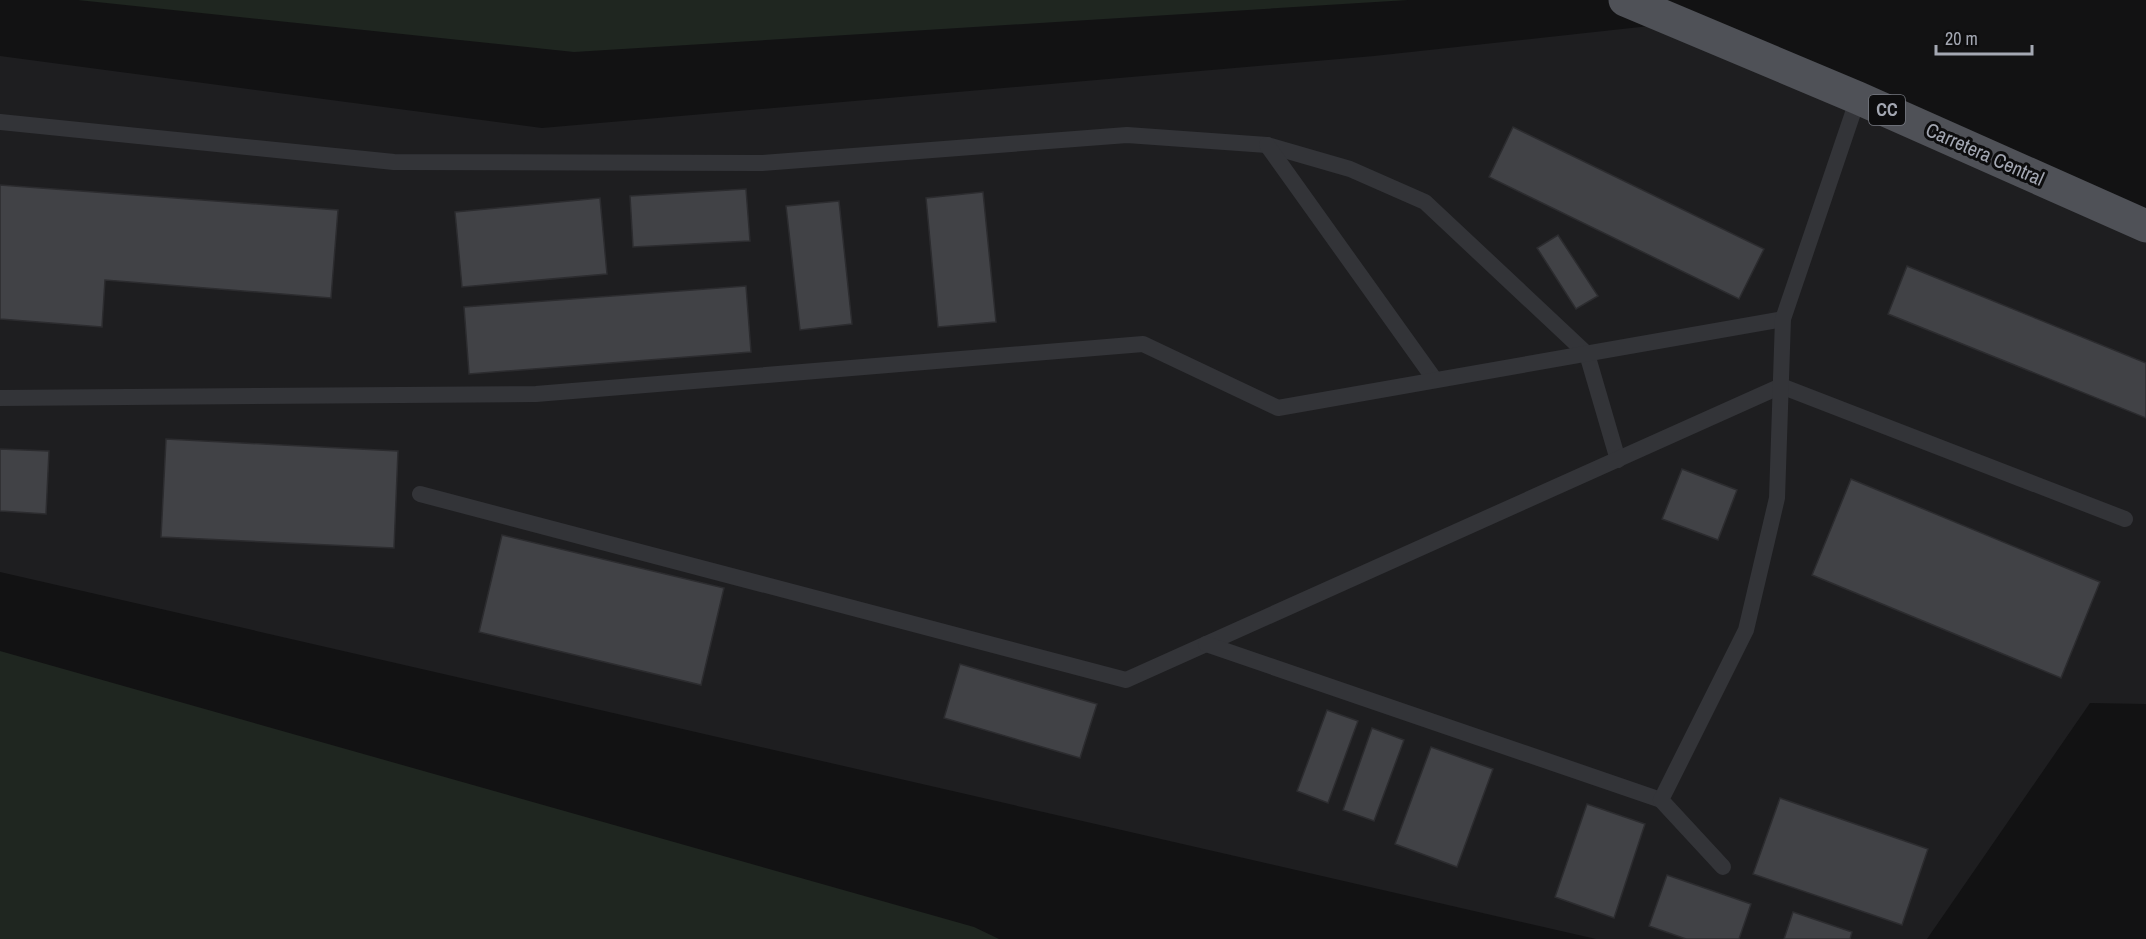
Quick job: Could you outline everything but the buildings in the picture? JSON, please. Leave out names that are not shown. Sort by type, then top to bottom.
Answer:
[{"type":"main road","name":"Carretera Central","points":[[1625,0],[1858,98],[2146,226]]},
{"type":"lane","points":[[1660,800],[1746,630],[1777,498],[1783,319],[1858,98]]},
{"type":"lane","points":[[0,122],[394,162],[762,163],[1127,135],[1267,145],[1350,169],[1425,202],[1587,354],[1618,460]]},
{"type":"lane","points":[[1267,145],[1435,380]]},
{"type":"lane","points":[[0,398],[536,394],[1143,344],[1278,408],[1783,319]]},
{"type":"lane","points":[[420,494],[1126,681],[1781,386],[2125,519]]},
{"type":"lane","points":[[1206,644],[1660,800],[1723,867]]},
{"type":"shaded area","points":[[78,0],[1408,0],[574,52]]},
{"type":"shaded area","points":[[1677,23],[2146,226],[2146,704],[2090,703],[1927,939],[1596,939],[0,572],[0,56],[542,128],[1374,56]]},
{"type":"shaded area","points":[[0,651],[974,927],[999,939],[0,939]]}]
